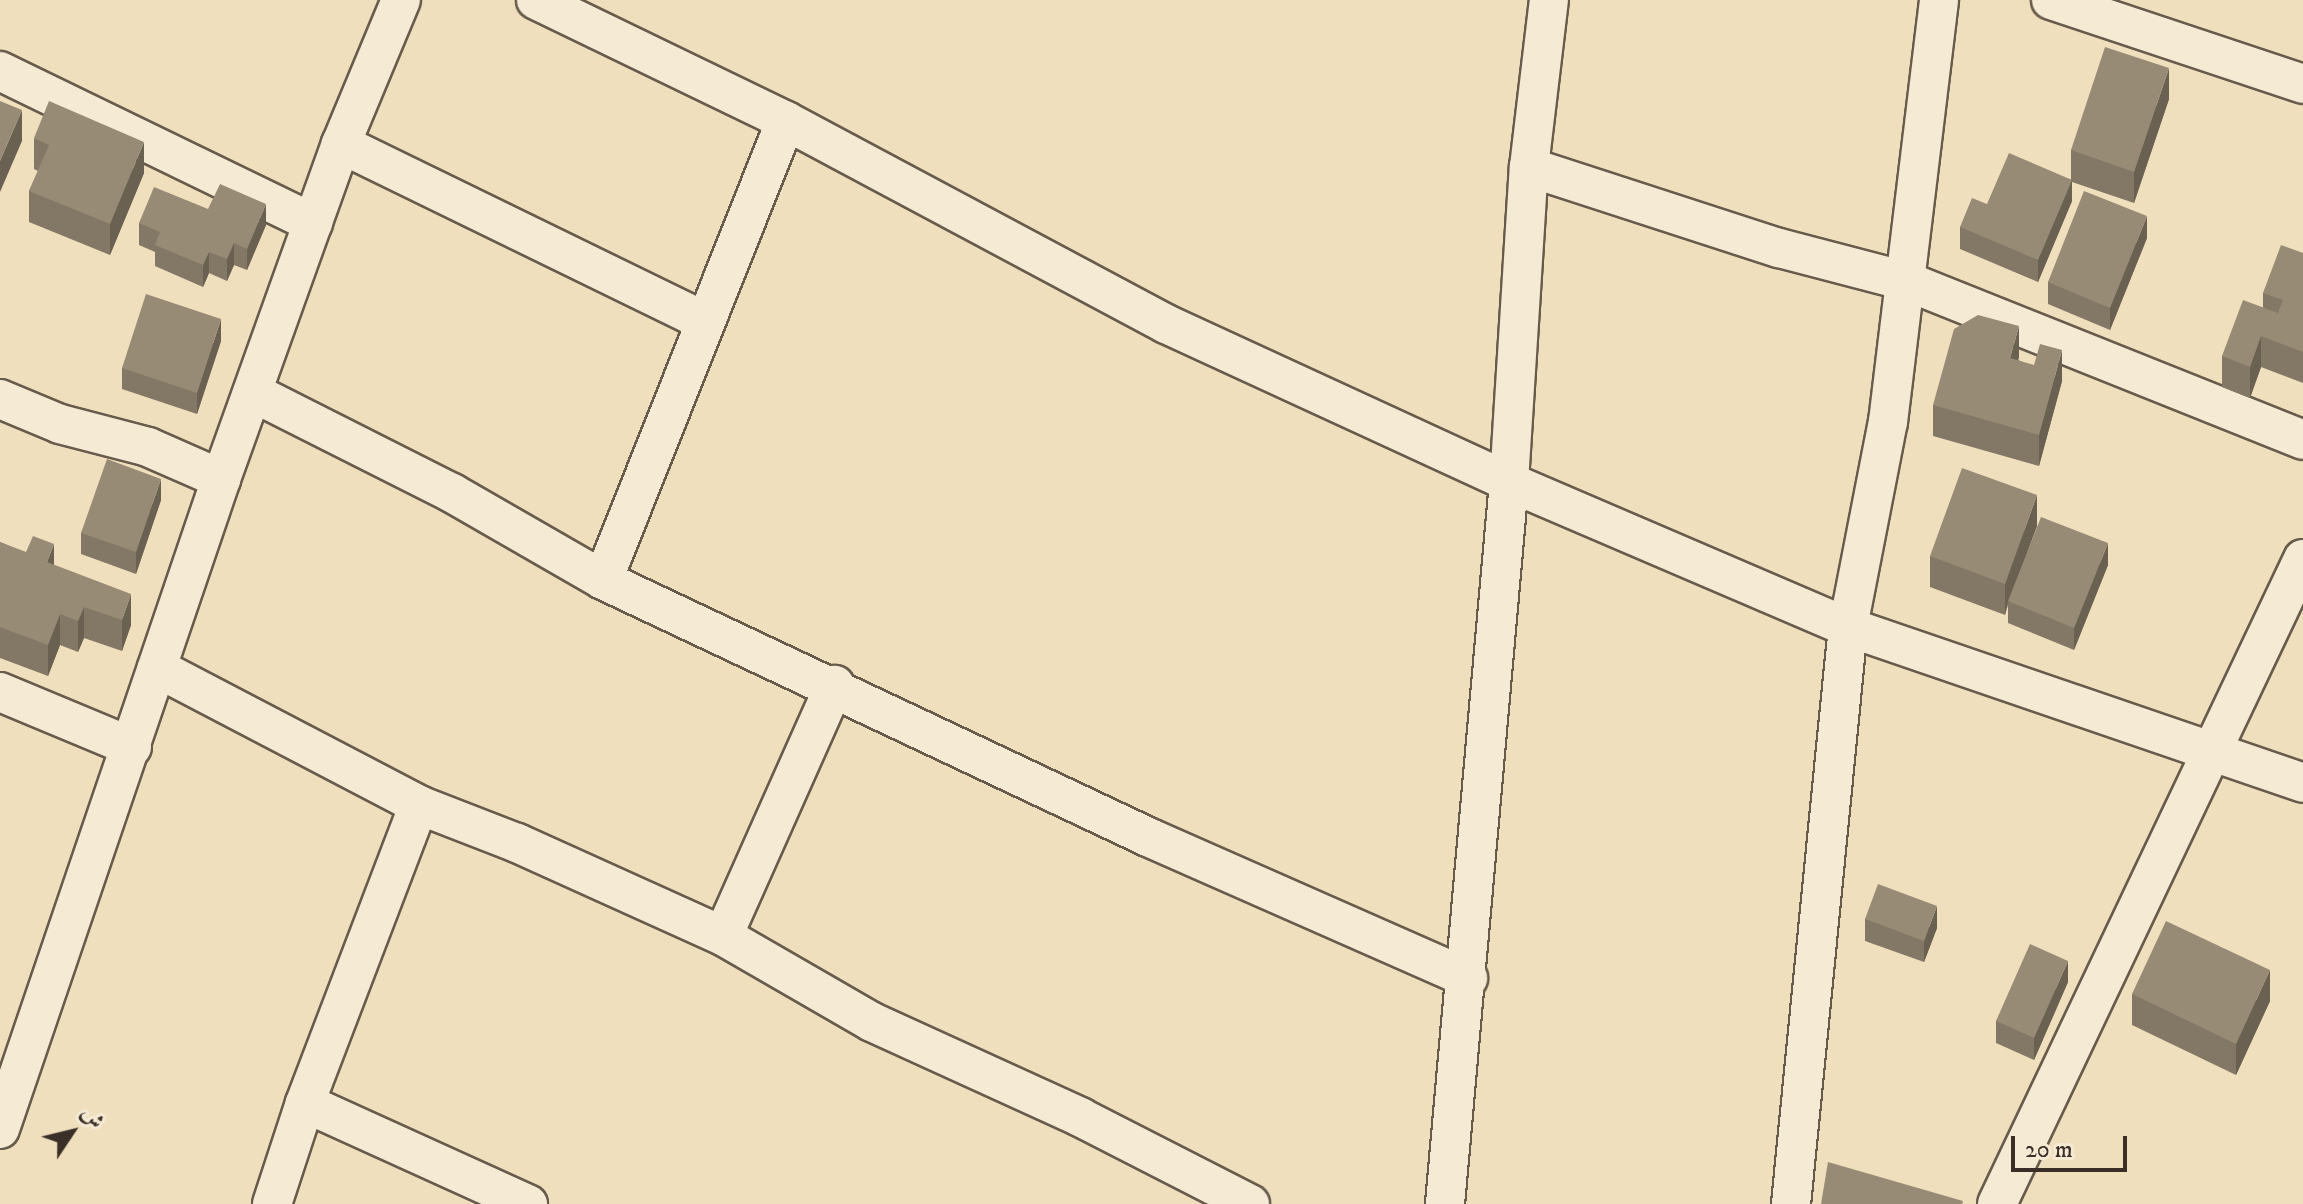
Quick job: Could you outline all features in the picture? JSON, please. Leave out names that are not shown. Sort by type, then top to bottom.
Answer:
[{"type":"street","points":[[0,1129],[15,1030],[132,747],[221,479],[341,144],[401,0]]},
{"type":"street","points":[[536,0],[786,121],[1166,324],[1509,482],[1848,627],[2208,754],[2303,783]]},
{"type":"street","points":[[1445,1204],[1468,978],[1509,482],[1529,167],[1549,0]]},
{"type":"street","points":[[1791,1204],[1848,627],[1888,422],[1939,0]]},
{"type":"street","points":[[2051,0],[2303,84]]},
{"type":"street","points":[[0,71],[313,223]]},
{"type":"street","points":[[603,580],[786,121]]},
{"type":"street","points":[[341,144],[704,321]]},
{"type":"street","points":[[1529,167],[1779,248],[1906,281],[2303,440]]},
{"type":"street","points":[[254,393],[452,493],[603,580],[835,685],[1148,837],[1468,978]]},
{"type":"street","points":[[0,399],[60,424],[148,447],[221,479]]},
{"type":"street","points":[[1997,1204],[2092,1011],[2208,754],[2303,559]]},
{"type":"street","points":[[157,668],[419,805],[517,843],[723,936],[872,1022],[1210,1194],[1250,1204]]},
{"type":"street","points":[[723,936],[835,685]]},
{"type":"street","points":[[0,692],[132,747]]},
{"type":"street","points":[[272,1204],[305,1103],[419,805]]},
{"type":"street","points":[[305,1103],[528,1204]]},
{"type":"building","points":[[2105,47],[2169,68],[2134,172],[2071,150]]},
{"type":"building","points":[[0,101],[22,110],[0,161]]},
{"type":"building","points":[[49,101],[144,142],[110,224],[29,191],[49,145],[34,138]]},
{"type":"building","points":[[2009,153],[2072,180],[2038,260],[1960,227],[1972,198],[1987,204]]},
{"type":"building","points":[[220,184],[266,204],[247,249],[234,243],[227,259],[209,252],[203,265],[155,245],[160,232],[139,223],[154,187],[208,209]]},
{"type":"building","points":[[2084,191],[2147,216],[2110,308],[2048,282]]},
{"type":"building","points":[[2281,245],[2303,253],[2303,352],[2261,336],[2250,367],[2222,356],[2243,300],[2278,313],[2283,300],[2263,293]]},
{"type":"building","points":[[146,294],[221,319],[197,393],[122,368]]},
{"type":"building","points":[[1978,315],[2019,326],[2010,358],[2034,365],[2040,344],[2062,350],[2039,435],[1933,405],[1954,329]]},
{"type":"building","points":[[107,459],[161,479],[136,552],[81,533]]},
{"type":"building","points":[[1962,468],[2037,495],[2005,584],[1930,556]]},
{"type":"building","points":[[2041,517],[2108,543],[2074,628],[2008,601]]},
{"type":"building","points":[[33,536],[54,544],[47,562],[131,594],[122,620],[84,607],[78,621],[60,614],[48,645],[0,627],[0,542],[26,552]]},
{"type":"building","points":[[1878,884],[1937,906],[1924,941],[1865,919]]},
{"type":"building","points":[[2166,921],[2270,970],[2236,1044],[2132,994]]},
{"type":"building","points":[[2030,944],[2068,961],[2034,1038],[1996,1021]]},
{"type":"building","points":[[1828,1162],[1963,1201],[1962,1204],[1821,1204]]}]
